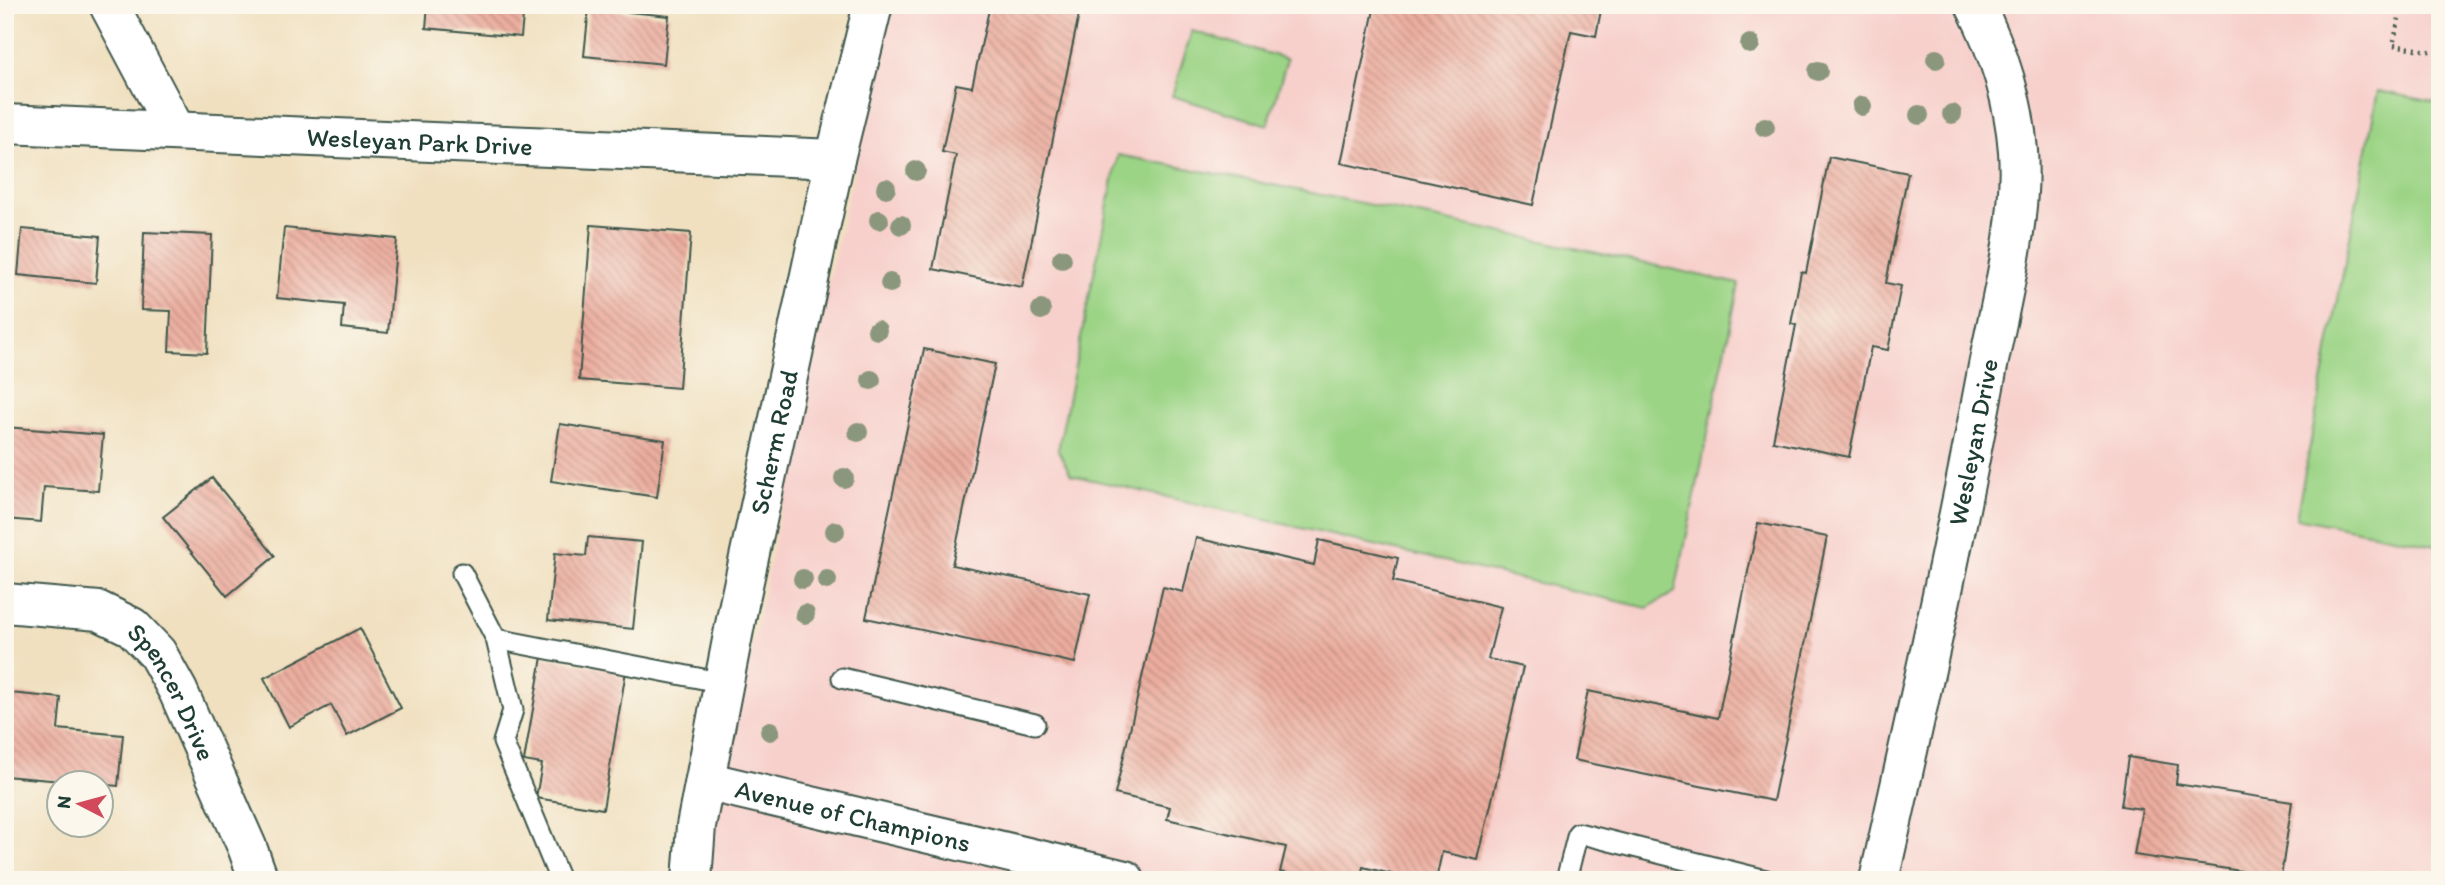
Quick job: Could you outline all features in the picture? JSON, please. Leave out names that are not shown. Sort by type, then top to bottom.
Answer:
[{"type":"street","points":[[109,5],[176,131]]},
{"type":"street","name":"Scherm Road","points":[[692,880],[696,826],[739,604],[835,159],[873,5]]},
{"type":"street","name":"Wesleyan Drive","points":[[1879,880],[1965,489],[2016,214],[2018,153],[2011,94],[1992,37],[1975,5]]},
{"type":"street","name":"Wesleyan Park Drive","points":[[5,124],[835,159]]},
{"type":"street","name":"Spencer Drive","points":[[5,603],[99,611],[132,627],[157,653],[178,691],[259,880]]},
{"type":"street","name":"Avenue of Champions","points":[[705,781],[1125,880]]},
{"type":"lane","points":[[463,573],[496,639],[513,710],[503,743],[560,880]]},
{"type":"lane","points":[[496,639],[724,682]]},
{"type":"lane","points":[[842,678],[1035,724]]},
{"type":"lane","points":[[1566,880],[1577,833],[1766,880]]},
{"type":"path","points":[[2402,5],[2393,45],[2440,53]]},
{"type":"shaded area","points":[[893,5],[2440,5],[2440,880],[710,880],[711,848],[767,575],[832,266]]},
{"type":"green space","points":[[1192,31],[1287,59],[1268,125],[1172,96]]},
{"type":"green space","points":[[2378,91],[2440,103],[2440,546],[2296,518]]},
{"type":"green space","points":[[1118,155],[1429,217],[1739,284],[1675,592],[1647,608],[1071,475],[1058,450]]},
{"type":"building","points":[[428,5],[524,5],[521,37],[426,28]]},
{"type":"building","points":[[990,5],[1081,5],[1022,287],[933,269],[956,155],[942,152],[956,84],[972,87]]},
{"type":"building","points":[[1375,5],[1602,5],[1596,36],[1571,31],[1533,205],[1341,163]]},
{"type":"building","points":[[589,8],[669,16],[664,64],[584,56]]},
{"type":"building","points":[[1829,157],[1908,173],[1886,283],[1901,286],[1888,350],[1871,347],[1849,457],[1773,441],[1796,325],[1791,324],[1801,272],[1806,273]]},
{"type":"building","points":[[591,225],[691,233],[679,388],[579,380]]},
{"type":"building","points":[[284,228],[397,239],[388,333],[342,328],[344,305],[277,298]]},
{"type":"building","points":[[22,229],[100,236],[96,283],[18,275]]},
{"type":"building","points":[[144,232],[212,235],[207,353],[169,351],[171,311],[141,310]]},
{"type":"building","points":[[924,349],[995,364],[952,565],[1090,594],[1075,663],[866,618]]},
{"type":"building","points":[[560,424],[665,440],[657,497],[551,481]]},
{"type":"building","points":[[5,427],[103,435],[98,491],[44,487],[41,522],[5,519]]},
{"type":"building","points":[[212,478],[275,556],[227,596],[163,517]]},
{"type":"building","points":[[1758,523],[1827,537],[1773,801],[1574,760],[1588,691],[1718,718]]},
{"type":"building","points":[[588,537],[642,542],[633,629],[548,620],[555,553],[586,556]]},
{"type":"building","points":[[1196,538],[1314,565],[1319,540],[1398,558],[1393,581],[1501,607],[1488,659],[1523,667],[1478,860],[1442,852],[1436,880],[1416,880],[1363,867],[1360,880],[1313,880],[1280,872],[1286,847],[1167,819],[1170,807],[1115,794],[1163,587],[1183,592]]},
{"type":"building","points":[[360,628],[401,708],[347,736],[331,705],[289,727],[264,678]]},
{"type":"building","points":[[542,657],[626,671],[603,809],[536,798],[542,764],[524,761]]},
{"type":"building","points":[[10,693],[61,698],[58,729],[123,735],[118,786],[116,770],[46,770],[46,780],[5,776]]},
{"type":"building","points":[[2128,757],[2178,765],[2176,784],[2292,802],[2281,877],[2134,855],[2142,809],[2121,806]]}]
